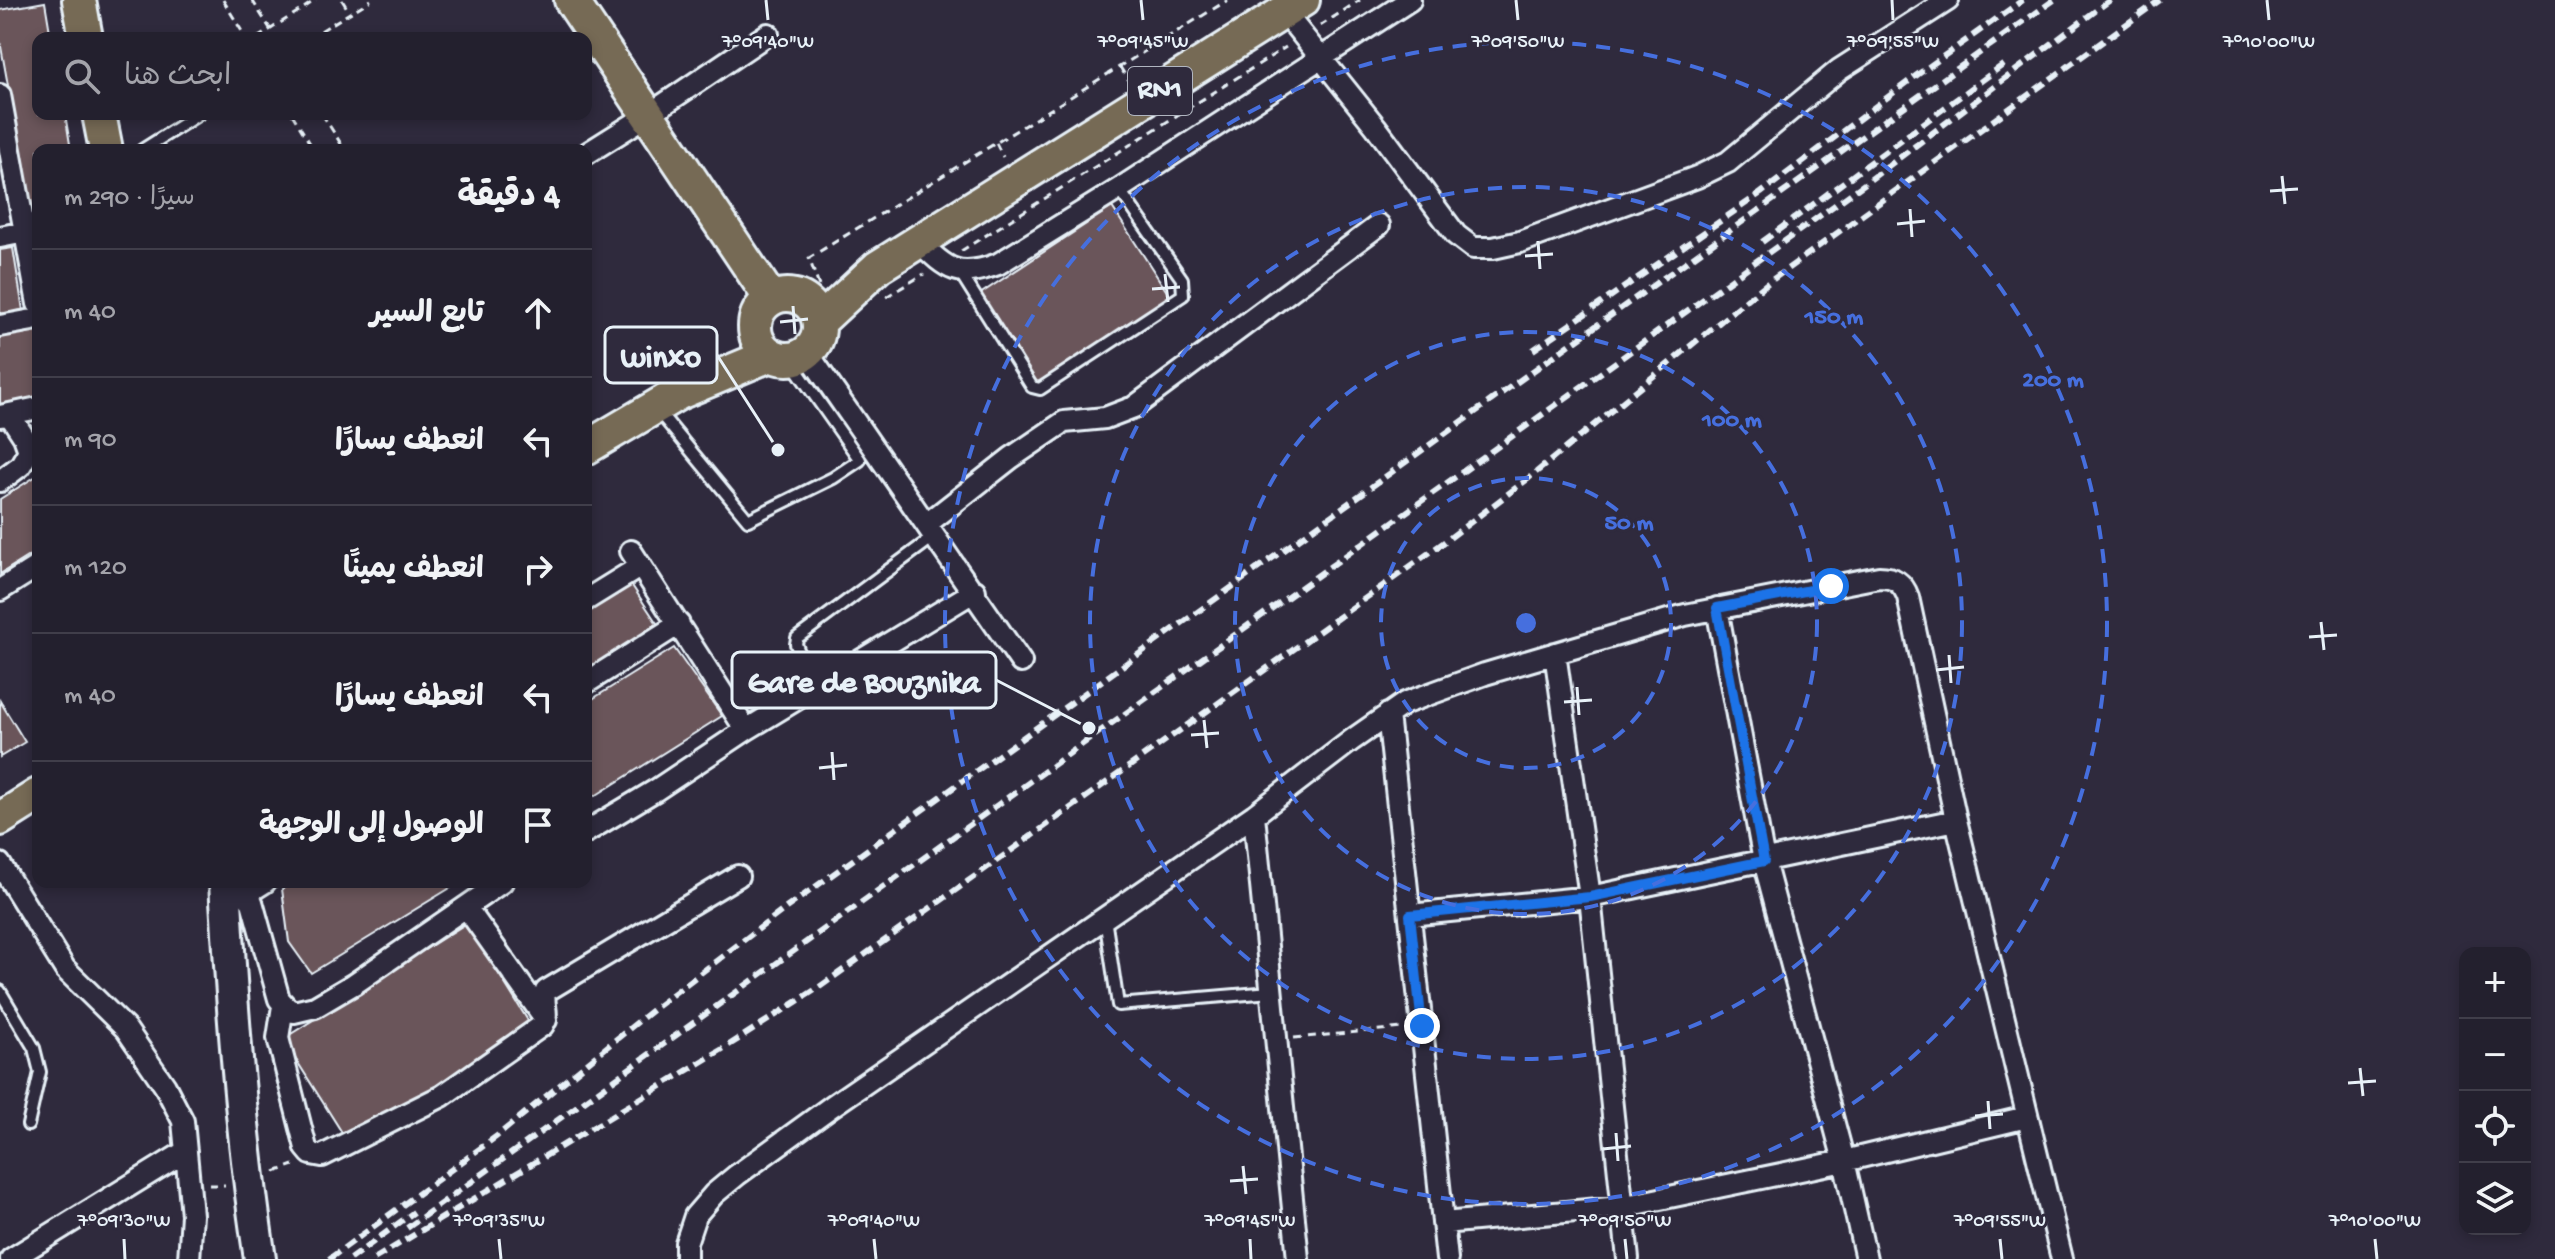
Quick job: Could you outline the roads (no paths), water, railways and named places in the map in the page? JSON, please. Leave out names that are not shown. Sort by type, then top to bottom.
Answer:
[{"type":"main road","points":[[79,0],[85,32]]},
{"type":"main road","points":[[571,0],[648,115],[802,302],[817,338],[789,356],[668,400]]},
{"type":"main road","name":"RN1","points":[[802,302],[878,267],[1297,16]]},
{"type":"main road","points":[[100,120],[105,144]]},
{"type":"main road","points":[[592,444],[668,400],[754,327],[762,306],[802,302]]},
{"type":"main road","points":[[754,327],[762,348],[789,356]]},
{"type":"main road","points":[[0,819],[32,799]]},
{"type":"street","points":[[919,242],[951,268],[981,270],[998,264],[1410,0]]},
{"type":"street","points":[[1297,16],[1319,57],[1462,242],[1473,248],[1493,248],[1520,242],[1668,189],[1728,162],[1839,70],[1948,0]]},
{"type":"street","points":[[592,150],[768,34]]},
{"type":"street","points":[[0,95],[5,151],[32,271]]},
{"type":"street","points":[[932,529],[1011,458],[1064,422],[1105,418],[1134,407],[1379,225]]},
{"type":"street","points":[[0,237],[25,232]]},
{"type":"street","points":[[0,326],[32,320]]},
{"type":"street","points":[[789,356],[932,529],[1021,662]]},
{"type":"street","points":[[0,481],[20,466],[29,451],[24,437],[5,415],[32,409]]},
{"type":"street","points":[[592,595],[636,558],[746,730]]},
{"type":"street","points":[[0,590],[32,570]]},
{"type":"street","points":[[686,1259],[686,1243],[695,1216],[714,1194],[832,1106],[1254,815],[1388,714],[1419,696],[1648,625],[1717,608],[1879,577],[1901,583],[1908,597],[1956,820],[2062,1259]]},
{"type":"street","points":[[592,822],[656,790],[746,730],[975,591]]},
{"type":"street","points":[[1717,608],[1764,861],[1844,1161],[1866,1259]]},
{"type":"street","points":[[592,679],[679,624]]},
{"type":"street","points":[[1555,653],[1590,897],[1628,1259]]},
{"type":"street","points":[[1388,714],[1447,1259]]},
{"type":"street","points":[[1254,815],[1298,1259]]},
{"type":"street","points":[[1410,915],[1590,897],[1956,820]]},
{"type":"street","points":[[0,864],[65,969],[126,1029],[165,1086],[183,1121],[192,1215],[189,1259]]},
{"type":"street","points":[[283,1006],[278,1038],[306,1148],[311,1154],[322,1156],[442,1096],[543,1025],[548,1014],[544,1000],[546,991],[738,876]]},
{"type":"street","points":[[234,888],[234,1044],[245,1158],[260,1258]]},
{"type":"street","points":[[236,888],[252,902],[279,999],[283,1006],[294,1012],[315,1007],[354,984],[493,888]]},
{"type":"street","points":[[466,907],[546,1020]]},
{"type":"street","points":[[1443,1223],[1621,1207],[1844,1161],[2027,1117]]},
{"type":"street","points":[[0,1251],[8,1259],[186,1151]]},
{"type":"lane","points":[[152,144],[190,120]]},
{"type":"lane","points":[[951,268],[1032,387],[1040,389],[1183,295],[1182,279],[1119,189]]},
{"type":"lane","points":[[668,400],[748,520],[833,478],[860,460],[789,356]]},
{"type":"lane","points":[[812,690],[796,644],[797,638],[932,529]]},
{"type":"lane","points":[[1105,918],[1118,1005],[1271,992]]},
{"type":"lane","points":[[0,991],[34,1048],[40,1072],[28,1125]]},
{"type":"railway","points":[[1533,350],[1761,193],[1917,75],[2023,0]]},
{"type":"railway","points":[[329,1259],[497,1136],[656,1007],[786,908],[2054,0]]},
{"type":"railway","points":[[407,1228],[1867,182],[2110,0]]},
{"type":"railway","points":[[374,1259],[726,1047],[818,988],[1443,543],[1529,478],[1765,285],[2160,0]]},
{"type":"railway","points":[[1762,242],[2007,62]]},
{"type":"railway","points":[[350,1259],[414,1212]]},
{"type":"place","name":"winxo","points":[[778,450]]},
{"type":"place","name":"Gare de Bouznika","points":[[1089,728]]}]
